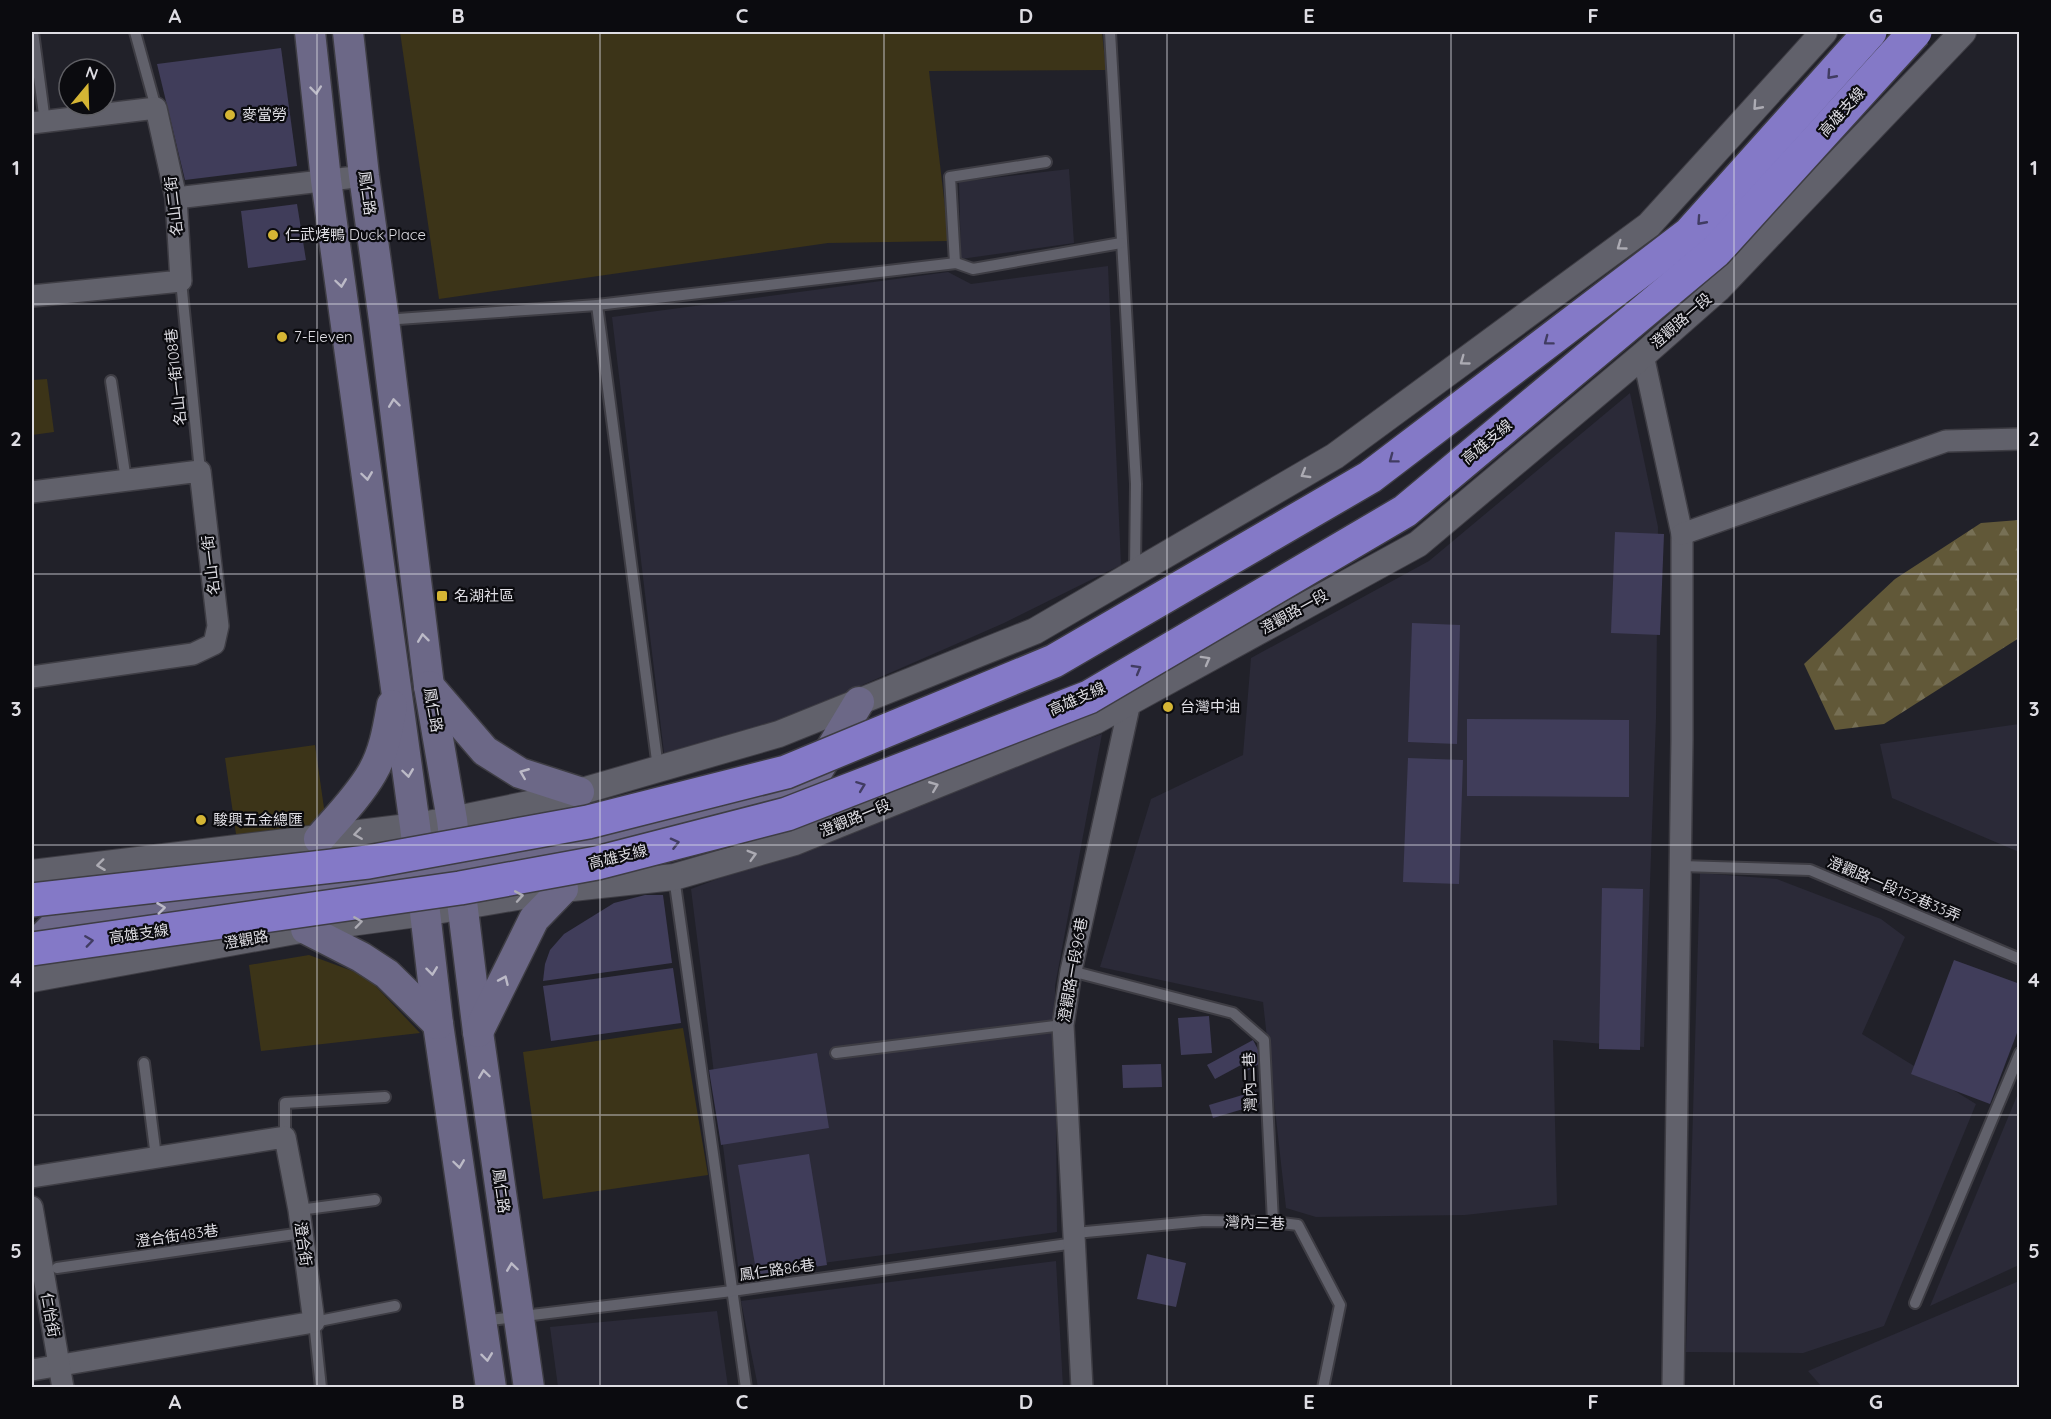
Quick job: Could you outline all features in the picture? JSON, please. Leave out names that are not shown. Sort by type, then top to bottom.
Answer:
[{"type":"highway","points":[[32,900],[368,862],[588,822],[786,772],[1054,661],[1370,477],[1689,234],[1870,32]]},
{"type":"highway","name":"高雄支線","points":[[32,949],[460,888],[597,863],[787,814],[1089,697],[1405,511],[1716,251],[1915,32]]},
{"type":"main road","points":[[310,32],[326,180],[415,826],[438,1024],[491,1388]]},
{"type":"main road","name":"鳳仁路","points":[[348,32],[364,176],[429,686],[452,820],[478,1032],[529,1388]]},
{"type":"main road","points":[[319,839],[373,772],[386,739],[396,685]]},
{"type":"main road","points":[[429,686],[485,751],[520,772],[579,792]]},
{"type":"main road","points":[[32,949],[61,919],[258,896],[422,891],[456,860],[675,820],[812,782],[859,702]]},
{"type":"main road","points":[[478,1032],[534,918],[563,889]]},
{"type":"main road","points":[[306,929],[361,957],[387,974],[438,1024]]},
{"type":"street","points":[[32,873],[415,826],[579,792],[778,734],[1035,631],[1335,456],[1649,225],[1824,32]]},
{"type":"street","name":"澄觀路一段","points":[[461,906],[563,889],[674,877],[795,843],[1095,721],[1418,544],[1718,289],[1963,32]]},
{"type":"street","points":[[38,122],[156,108]]},
{"type":"street","name":"名山二街","points":[[156,108],[176,198],[181,281]]},
{"type":"street","points":[[176,198],[364,176]]},
{"type":"street","points":[[32,296],[181,281]]},
{"type":"street","points":[[1643,355],[1682,534],[1681,866],[1672,1388]]},
{"type":"street","points":[[1682,534],[1946,441],[2019,439]]},
{"type":"street","points":[[32,492],[200,471]]},
{"type":"street","name":"名山一街","points":[[32,677],[193,654],[214,644],[218,626],[200,471]]},
{"type":"street","name":"澄觀路一段96巷","points":[[1075,1238],[1063,1025],[1071,971],[1130,702]]},
{"type":"street","name":"澄觀路","points":[[32,979],[306,929],[422,891],[461,906]]},
{"type":"street","points":[[32,1177],[285,1137]]},
{"type":"street","name":"澄合街","points":[[285,1137],[299,1210],[314,1322]]},
{"type":"street","name":"仁怡街","points":[[32,1207],[63,1388]]},
{"type":"street","points":[[1075,1238],[1083,1388]]},
{"type":"street","points":[[32,1370],[314,1322]]},
{"type":"lane","points":[[33,32],[38,122]]},
{"type":"lane","points":[[135,32],[156,108]]},
{"type":"lane","points":[[1110,32],[1136,484],[1135,572]]},
{"type":"lane","points":[[955,263],[950,177],[1046,162]]},
{"type":"lane","points":[[384,320],[597,305],[955,263],[974,269],[1121,243]]},
{"type":"lane","name":"名山一街108巷","points":[[181,281],[200,471]]},
{"type":"lane","points":[[597,305],[658,769]]},
{"type":"lane","points":[[111,381],[126,480]]},
{"type":"lane","name":"澄觀路一段152巷33弄","points":[[1681,866],[1810,870],[2019,959]]},
{"type":"lane","points":[[674,877],[746,1388]]},
{"type":"lane","name":"灣內二巷","points":[[1071,971],[1233,1013],[1264,1040],[1273,1222]]},
{"type":"lane","points":[[836,1053],[1063,1025]]},
{"type":"lane","points":[[1915,1303],[2019,1053]]},
{"type":"lane","points":[[144,1063],[156,1157]]},
{"type":"lane","points":[[285,1137],[285,1103],[385,1097]]},
{"type":"lane","points":[[299,1210],[375,1200]]},
{"type":"lane","name":"灣內三巷","points":[[1075,1238],[1204,1221],[1273,1222],[1298,1225],[1340,1305],[1323,1388]]},
{"type":"lane","name":"澄合街483巷","points":[[57,1268],[302,1233]]},
{"type":"lane","name":"鳳仁路86巷","points":[[482,1321],[732,1291],[1075,1238]]},
{"type":"lane","points":[[321,1388],[314,1322],[395,1306]]},
{"type":"shaded area","points":[[400,32],[1102,32],[1106,70],[929,71],[949,241],[828,243],[439,299]]},
{"type":"shaded area","points":[[1069,169],[1074,243],[961,259],[959,182]]},
{"type":"shaded area","points":[[1108,266],[1121,565],[1004,623],[753,733],[664,753],[612,317],[948,272],[971,284]]},
{"type":"shaded area","points":[[32,368],[33,380],[47,379],[54,432],[32,435]]},
{"type":"shaded area","points":[[1630,393],[1658,527],[1656,719],[1644,1047],[1553,1040],[1557,1205],[1465,1215],[1316,1217],[1286,1208],[1263,1002],[1100,967],[1151,799],[1243,755],[1251,658],[1429,561]]},
{"type":"shaded area","points":[[2019,724],[2019,852],[1892,798],[1880,744]]},
{"type":"shaded area","points":[[1102,734],[1055,986],[1057,1232],[739,1274],[691,889]]},
{"type":"shaded area","points":[[315,745],[325,815],[316,831],[237,841],[225,758]]},
{"type":"shaded area","points":[[1700,873],[1777,879],[1881,919],[1905,937],[1862,1034],[1976,1104],[1884,1326],[1803,1353],[1686,1352]]},
{"type":"shaded area","points":[[309,955],[366,976],[420,1033],[261,1051],[249,965]]},
{"type":"shaded area","points":[[683,1028],[708,1175],[543,1199],[523,1052]]},
{"type":"shaded area","points":[[2019,1091],[2019,1265],[1930,1306]]},
{"type":"shaded area","points":[[1056,1261],[1063,1387],[758,1387],[741,1301]]},
{"type":"shaded area","points":[[2019,1281],[2019,1387],[1822,1387],[1808,1371]]},
{"type":"shaded area","points":[[717,1311],[728,1387],[558,1387],[550,1327]]},
{"type":"green space","points":[[2019,520],[2019,638],[1884,724],[1835,730],[1804,664],[1895,579],[1981,523]]},
{"type":"building","name":"麥當勞","points":[[281,48],[297,166],[185,180],[157,64]]},
{"type":"building","name":"仁武烤鴨 Duck Place","points":[[297,204],[306,260],[248,268],[241,211]]},
{"type":"building","points":[[1615,532],[1664,534],[1660,635],[1611,633]]},
{"type":"building","points":[[1412,623],[1460,625],[1457,744],[1408,742]]},
{"type":"building","points":[[1467,719],[1629,720],[1629,797],[1467,796]]},
{"type":"building","points":[[1408,758],[1463,760],[1459,884],[1403,882]]},
{"type":"building","points":[[1602,888],[1643,889],[1640,1050],[1599,1049]]},
{"type":"building","points":[[645,895],[663,895],[672,963],[543,981],[550,950],[564,934],[614,903]]},
{"type":"building","points":[[1954,960],[2020,984],[2020,1025],[1990,1104],[1911,1074]]},
{"type":"building","points":[[673,968],[681,1023],[551,1041],[543,986]]},
{"type":"building","points":[[1209,1016],[1212,1053],[1181,1055],[1178,1018]]},
{"type":"building","points":[[1253,1040],[1264,1061],[1245,1072],[1241,1065],[1215,1079],[1207,1065]]},
{"type":"building","points":[[817,1053],[829,1128],[721,1145],[709,1070]]},
{"type":"building","points":[[1161,1064],[1162,1087],[1123,1088],[1122,1065]]},
{"type":"building","points":[[1256,1091],[1260,1104],[1213,1118],[1209,1105]]},
{"type":"building","points":[[809,1154],[827,1265],[757,1276],[738,1165]]},
{"type":"building","points":[[1147,1254],[1186,1263],[1176,1307],[1137,1299]]},
{"type":"place","name":"麥當勞","points":[[230,115]]},
{"type":"place","name":"仁武烤鴨 Duck Place","points":[[273,235]]},
{"type":"place","name":"7-Eleven","points":[[282,337]]},
{"type":"place","name":"名湖社區","points":[[442,596]]},
{"type":"place","name":"台灣中油","points":[[1168,707]]},
{"type":"place","name":"駿興五金總匯","points":[[201,820]]}]
